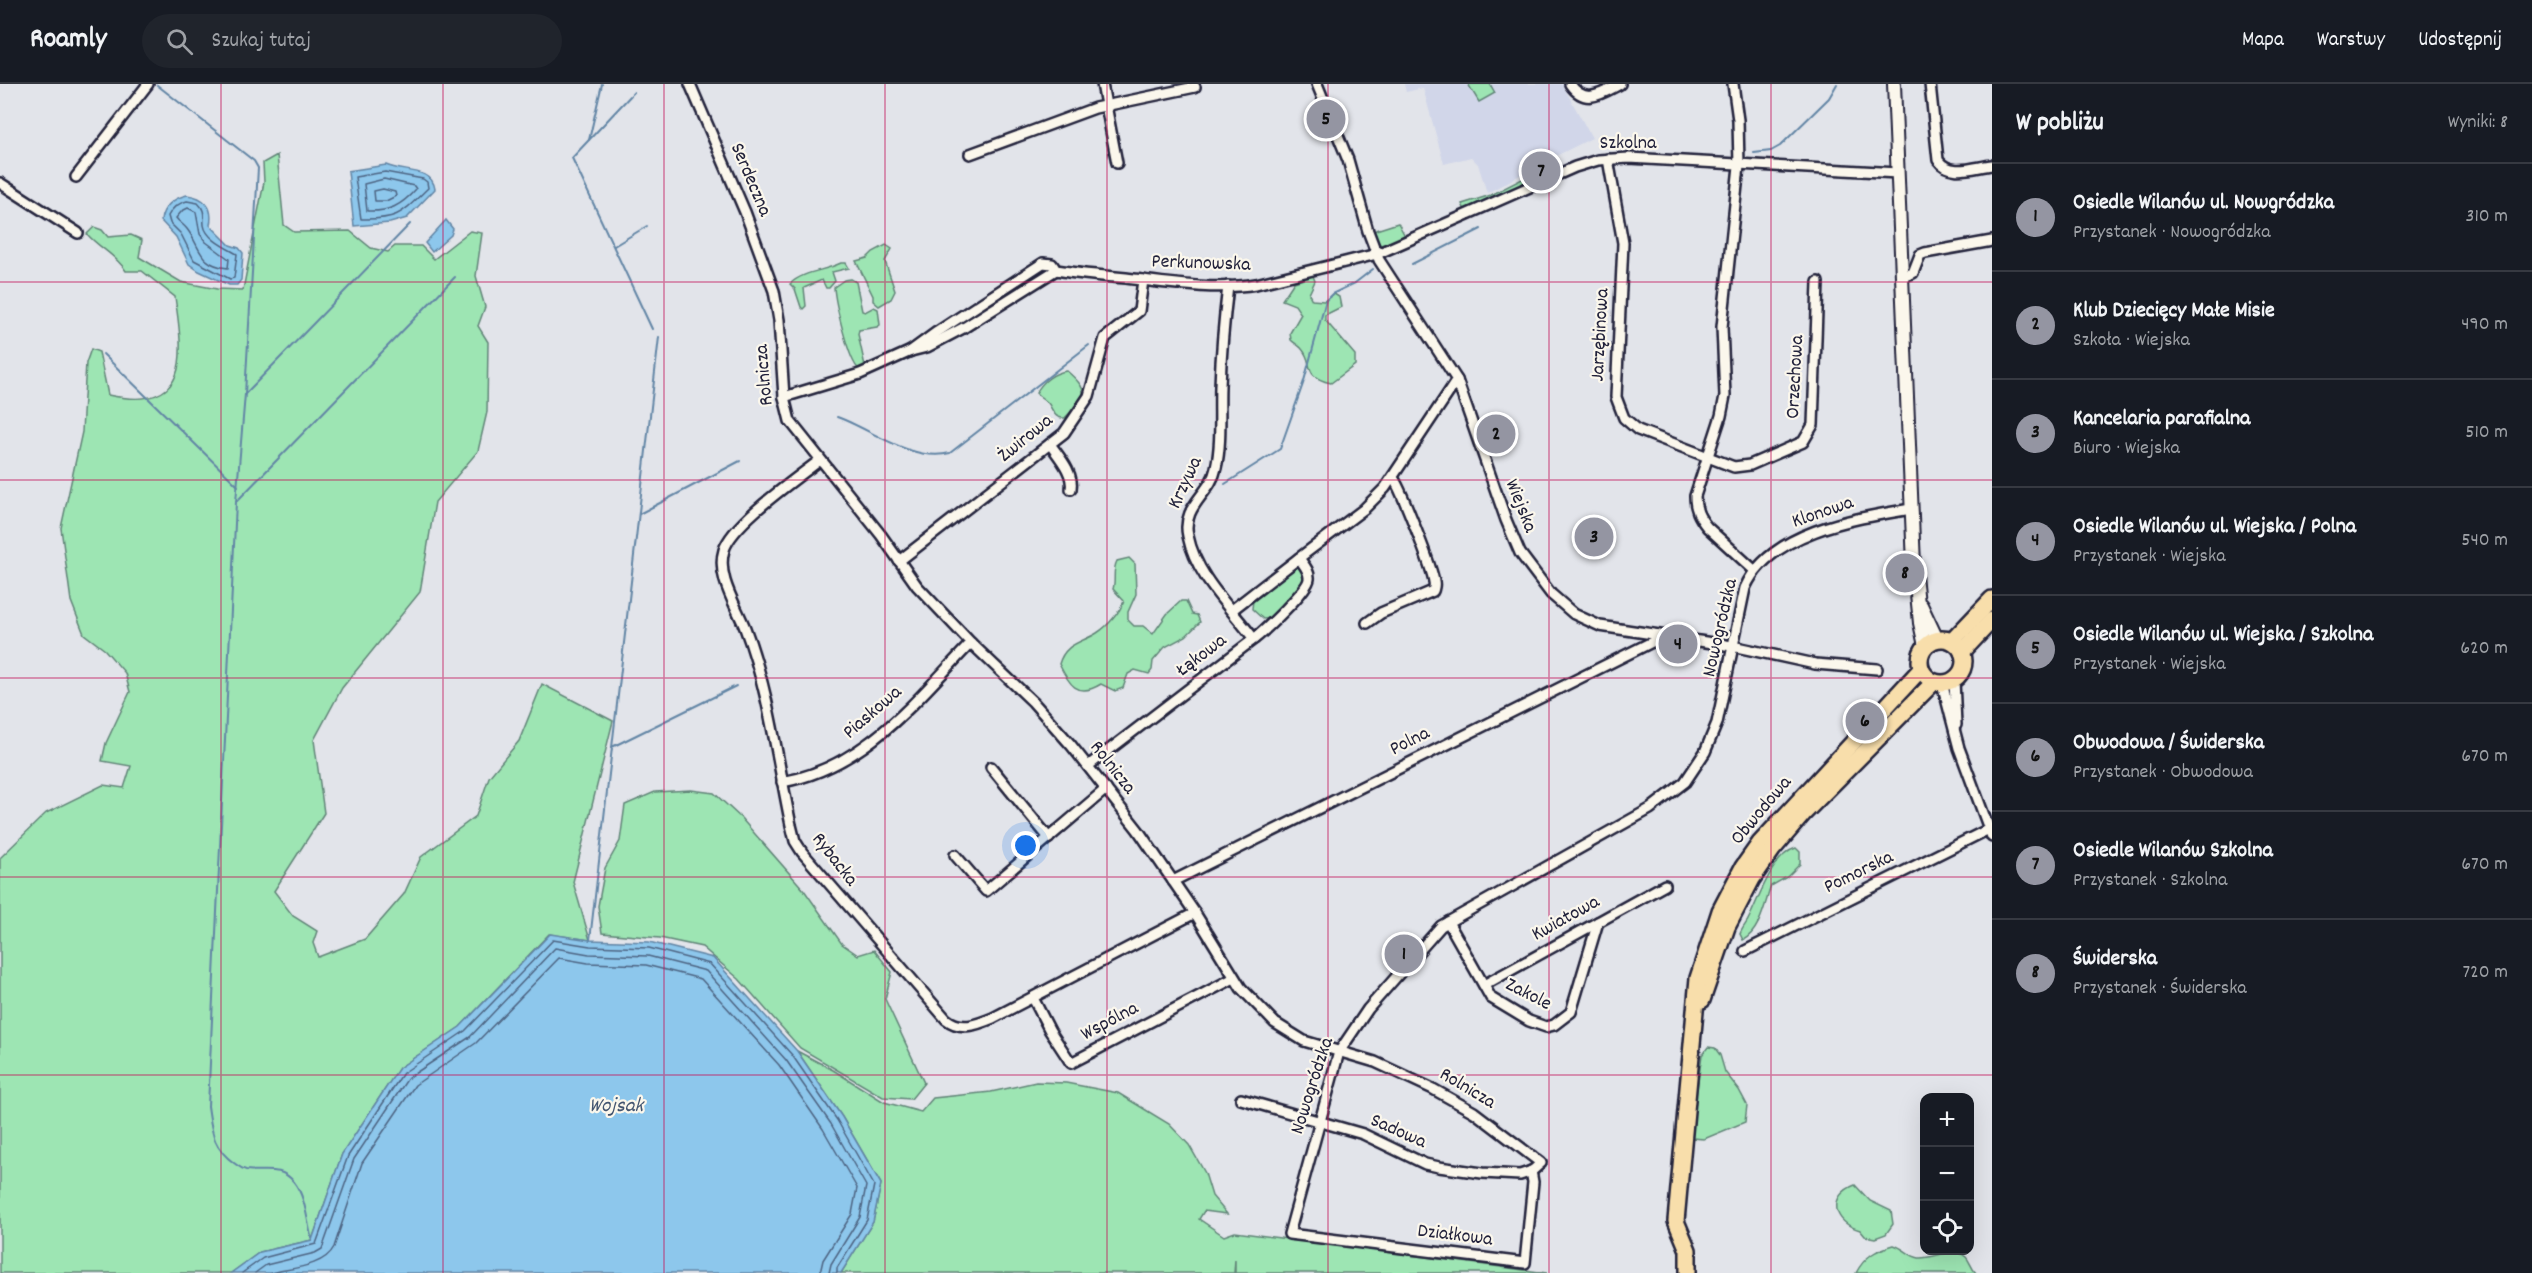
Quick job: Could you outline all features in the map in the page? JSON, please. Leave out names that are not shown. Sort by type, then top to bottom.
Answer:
[{"type":"main road","name":"Obwodowa","points":[[1944,644],[1992,599]]},
{"type":"main road","name":"Obwodowa","points":[[1944,644],[1992,620]]},
{"type":"main road","name":"Obwodowa","points":[[1696,1014],[1726,927],[1748,887],[1773,849],[1809,807],[1943,682],[1963,667],[1944,644]]},
{"type":"main road","points":[[1943,682],[1926,677],[1921,669],[1919,657],[1944,644]]},
{"type":"main road","name":"Obwodowa","points":[[1689,1273],[1688,1250],[1677,1221],[1698,978],[1710,937],[1720,911],[1743,867],[1760,843],[1921,669]]},
{"type":"street","points":[[76,177],[148,84]]},
{"type":"street","name":"Serdeczna","points":[[690,84],[745,212],[774,291]]},
{"type":"street","points":[[1102,84],[1117,163]]},
{"type":"street","name":"Wiejska","points":[[1317,84],[1348,160],[1377,254],[1457,380],[1503,515],[1520,553],[1539,580],[1563,606],[1593,623],[1732,646],[1815,664],[1877,669]]},
{"type":"street","points":[[1570,84],[1577,93],[1589,97],[1599,95],[1620,84]]},
{"type":"street","name":"Nowogródzka","points":[[1289,1234],[1339,1052],[1379,995],[1428,940],[1448,922],[1650,809],[1685,782],[1699,762],[1713,734],[1721,710],[1745,588],[1754,570],[1707,527],[1697,512],[1695,496],[1725,396],[1722,327],[1730,231],[1734,216],[1739,166],[1738,120],[1733,84]]},
{"type":"street","points":[[1894,84],[1911,509],[1918,599],[1944,644]]},
{"type":"street","points":[[1930,84],[1938,160],[1943,167],[1952,170],[1992,165]]},
{"type":"street","points":[[970,154],[1106,105],[1195,87]]},
{"type":"street","name":"Szkolna","points":[[1377,254],[1575,167],[1608,159],[1898,173]]},
{"type":"street","name":"Jarzębinowa","points":[[1608,159],[1623,243],[1616,385],[1619,408],[1629,424],[1638,430],[1708,458]]},
{"type":"street","points":[[0,183],[78,233]]},
{"type":"street","points":[[1902,277],[1913,273],[1920,255],[1992,240]]},
{"type":"street","name":"Perkunowska","points":[[784,397],[860,374],[911,351],[1036,267],[1047,262],[1052,264],[1056,270],[1143,280],[1228,286],[1256,284],[1377,254]]},
{"type":"street","name":"Żwirowa","points":[[899,561],[1069,428],[1089,396],[1105,338],[1139,311],[1143,280]]},
{"type":"street","name":"Orzechowa","points":[[1708,458],[1728,466],[1743,467],[1794,446],[1807,437],[1813,426],[1818,282]]},
{"type":"street","name":"Krzywa","points":[[1228,286],[1220,383],[1217,464],[1211,482],[1189,511],[1186,526],[1189,542],[1198,565],[1254,639]]},
{"type":"street","name":"Rolnicza","points":[[774,291],[779,320],[784,397],[790,421],[932,604],[1033,702],[1088,766],[1173,881],[1234,978],[1250,998],[1282,1028],[1304,1041],[1353,1054],[1389,1067],[1459,1103],[1489,1122],[1541,1163],[1531,1171]]},
{"type":"street","name":"Łąkowa","points":[[1232,610],[1364,509],[1392,478],[1457,380]]},
{"type":"street","points":[[1050,444],[1070,475],[1071,489]]},
{"type":"street","name":"Rybacka","points":[[820,460],[739,527],[724,550],[722,564],[725,581],[758,662],[795,841],[802,852],[946,1019],[952,1024],[964,1026],[975,1025],[1033,998],[1195,913]]},
{"type":"street","points":[[1367,623],[1381,613],[1433,591],[1435,586],[1400,490],[1392,478]]},
{"type":"street","name":"Klonowa","points":[[1754,570],[1774,553],[1815,532],[1844,522],[1911,509]]},
{"type":"street","name":"Łąkowa","points":[[1088,766],[1254,639],[1307,584],[1308,573],[1299,558]]},
{"type":"street","name":"Polna","points":[[1173,881],[1664,636]]},
{"type":"street","name":"Piaskowa","points":[[782,782],[812,776],[838,764],[885,732],[970,643]]},
{"type":"street","points":[[1943,682],[1946,705],[1991,833]]},
{"type":"street","points":[[991,767],[1049,838]]},
{"type":"street","points":[[955,855],[986,891],[1106,789]]},
{"type":"street","name":"Pomorska","points":[[1745,951],[1991,833]]},
{"type":"street","name":"Kwiatowa","points":[[1484,985],[1665,885]]},
{"type":"street","name":"Zakole","points":[[1448,922],[1491,998],[1540,1026],[1554,1025],[1571,1012],[1598,922]]},
{"type":"street","name":"Wspólna","points":[[1033,998],[1050,1031],[1071,1063],[1234,978]]},
{"type":"street","name":"Sadowa","points":[[1241,1099],[1364,1134],[1425,1164],[1520,1175],[1531,1171]]},
{"type":"street","name":"Działkowa","points":[[1289,1234],[1525,1263],[1533,1182],[1531,1171]]},
{"type":"shaded area","points":[[1404,84],[1562,84],[1592,138],[1534,167],[1531,166],[1522,171],[1522,174],[1487,193],[1478,164],[1471,157],[1444,164],[1423,88],[1406,92]]},
{"type":"green space","points":[[1468,84],[1490,84],[1495,93],[1479,102]]},
{"type":"green space","points":[[277,155],[284,225],[294,232],[350,231],[371,248],[388,252],[395,246],[421,246],[434,259],[470,231],[482,233],[476,276],[485,307],[478,326],[488,342],[487,412],[478,451],[435,502],[420,592],[342,688],[314,740],[324,813],[274,891],[293,916],[317,931],[313,943],[318,957],[365,939],[404,894],[421,857],[476,816],[489,777],[519,741],[542,684],[613,721],[573,882],[590,940],[549,934],[460,1027],[399,1068],[342,1154],[312,1240],[260,1252],[231,1273],[0,1273],[0,858],[46,813],[103,785],[124,788],[131,766],[102,761],[106,743],[130,692],[125,673],[105,650],[84,634],[71,601],[61,528],[82,432],[86,363],[91,349],[99,352],[108,395],[135,398],[155,396],[168,388],[176,375],[180,359],[175,297],[142,271],[126,271],[87,234],[94,227],[102,230],[108,237],[131,235],[142,240],[139,257],[181,282],[217,289],[243,290],[264,182],[263,163]]},
{"type":"green space","points":[[1528,176],[1532,177],[1517,187],[1465,210],[1462,204],[1491,195]]},
{"type":"green space","points":[[1398,223],[1404,234],[1403,238],[1381,245],[1375,240],[1373,231]]},
{"type":"green space","points":[[886,245],[892,249],[885,261],[895,291],[891,299],[879,306],[873,301],[873,296],[856,261],[867,258]]},
{"type":"green space","points":[[846,263],[849,268],[832,272],[835,281],[829,288],[826,288],[822,280],[804,288],[806,306],[803,309],[795,289],[790,284],[801,276]]},
{"type":"green space","points":[[1313,276],[1315,281],[1309,294],[1312,300],[1324,301],[1334,294],[1339,297],[1341,307],[1325,315],[1325,320],[1355,355],[1355,365],[1331,383],[1312,373],[1306,354],[1291,340],[1290,333],[1301,314],[1295,305],[1282,300],[1294,282]]},
{"type":"green space","points":[[851,279],[856,282],[862,311],[865,312],[874,307],[878,309],[880,325],[859,330],[865,366],[859,369],[847,344],[834,287],[844,280]]},
{"type":"green space","points":[[1067,371],[1080,384],[1083,394],[1065,418],[1061,418],[1036,393],[1049,378]]},
{"type":"green space","points":[[1129,558],[1135,564],[1136,594],[1128,612],[1128,620],[1134,626],[1143,626],[1153,634],[1167,614],[1181,601],[1186,601],[1192,614],[1197,615],[1200,622],[1186,636],[1165,647],[1153,661],[1149,674],[1135,670],[1128,674],[1123,688],[1115,691],[1101,684],[1080,690],[1070,683],[1059,664],[1069,648],[1101,630],[1120,610],[1124,601],[1113,589],[1115,568],[1117,561]]},
{"type":"green space","points":[[1295,566],[1299,566],[1303,573],[1303,585],[1272,618],[1263,619],[1252,609],[1253,600]]},
{"type":"green space","points":[[691,790],[714,793],[741,818],[804,890],[842,944],[858,955],[874,950],[892,972],[885,999],[924,1083],[911,1099],[883,1097],[800,1048],[739,979],[702,947],[660,938],[602,933],[598,906],[605,868],[620,841],[625,805],[655,792]]},
{"type":"green space","points":[[1796,848],[1800,852],[1800,864],[1787,877],[1771,886],[1758,924],[1754,931],[1743,940],[1740,934],[1768,878],[1780,859]]},
{"type":"green space","points":[[1708,1047],[1715,1048],[1720,1055],[1725,1072],[1747,1105],[1745,1122],[1704,1139],[1692,1138],[1702,1055]]},
{"type":"green space","points":[[797,1051],[833,1070],[884,1102],[921,1112],[933,1098],[991,1092],[1036,1082],[1066,1083],[1118,1093],[1169,1124],[1189,1145],[1205,1173],[1212,1196],[1227,1214],[1204,1211],[1199,1219],[1224,1236],[1235,1232],[1547,1273],[1235,1273],[1235,1259],[1234,1273],[841,1273],[873,1222],[881,1184],[842,1117]]},
{"type":"green space","points":[[1855,1185],[1870,1201],[1891,1211],[1893,1224],[1886,1234],[1875,1238],[1865,1236],[1839,1216],[1837,1202],[1840,1196]]},
{"type":"green space","points":[[1894,1245],[1919,1258],[1963,1255],[1976,1273],[1856,1273],[1863,1262],[1882,1249]]},
{"type":"water","points":[[386,165],[423,174],[433,182],[435,189],[407,218],[390,223],[354,226],[348,171]]},
{"type":"water","points":[[187,195],[198,198],[206,204],[210,213],[210,225],[230,245],[239,248],[243,253],[241,280],[237,285],[229,285],[189,264],[176,237],[161,221],[169,204]]},
{"type":"water","points":[[446,220],[453,229],[451,235],[432,252],[425,243]]},
{"type":"water","name":"Wojsak","points":[[550,934],[590,940],[649,942],[713,958],[797,1051],[842,1117],[881,1184],[873,1222],[841,1273],[231,1273],[260,1252],[312,1240],[342,1154],[399,1068],[460,1027]]},
{"type":"waterway","points":[[589,140],[602,84]]},
{"type":"waterway","points":[[1754,153],[1771,151],[1780,146],[1829,98],[1837,84]]},
{"type":"waterway","points":[[157,85],[254,161],[258,168],[245,394],[236,502],[208,1106],[214,1138],[227,1157],[244,1170],[283,1173],[294,1182],[304,1202],[312,1240]]},
{"type":"waterway","points":[[634,92],[572,158],[652,329]]},
{"type":"waterway","points":[[245,394],[410,224]]},
{"type":"waterway","points":[[614,246],[647,226]]},
{"type":"waterway","points":[[1412,264],[1481,229]]},
{"type":"waterway","points":[[1225,484],[1280,449],[1304,381],[1326,300],[1373,269]]},
{"type":"waterway","points":[[237,501],[455,277]]},
{"type":"waterway","points":[[590,940],[659,337]]},
{"type":"waterway","points":[[837,417],[907,449],[936,455],[950,453],[1089,345]]},
{"type":"waterway","points":[[103,354],[238,486]]},
{"type":"waterway","points":[[639,514],[740,461]]},
{"type":"waterway","points":[[612,747],[736,686]]},
{"type":"place","name":"Osiedle Wilanów ul. Wiejska / Szkolna","points":[[1326,119]]},
{"type":"place","name":"Osiedle Wilanów Szkolna","points":[[1541,171]]},
{"type":"place","name":"Klub Dziecięcy Małe Misie","points":[[1496,434]]},
{"type":"place","name":"Kancelaria parafialna","points":[[1594,537]]},
{"type":"place","name":"Świderska","points":[[1905,573]]},
{"type":"place","name":"Osiedle Wilanów ul. Wiejska / Polna","points":[[1678,644]]},
{"type":"place","name":"Obwodowa / Świderska","points":[[1865,721]]},
{"type":"place","name":"Osiedle Wilanów ul. Nowgródzka","points":[[1404,954]]}]
